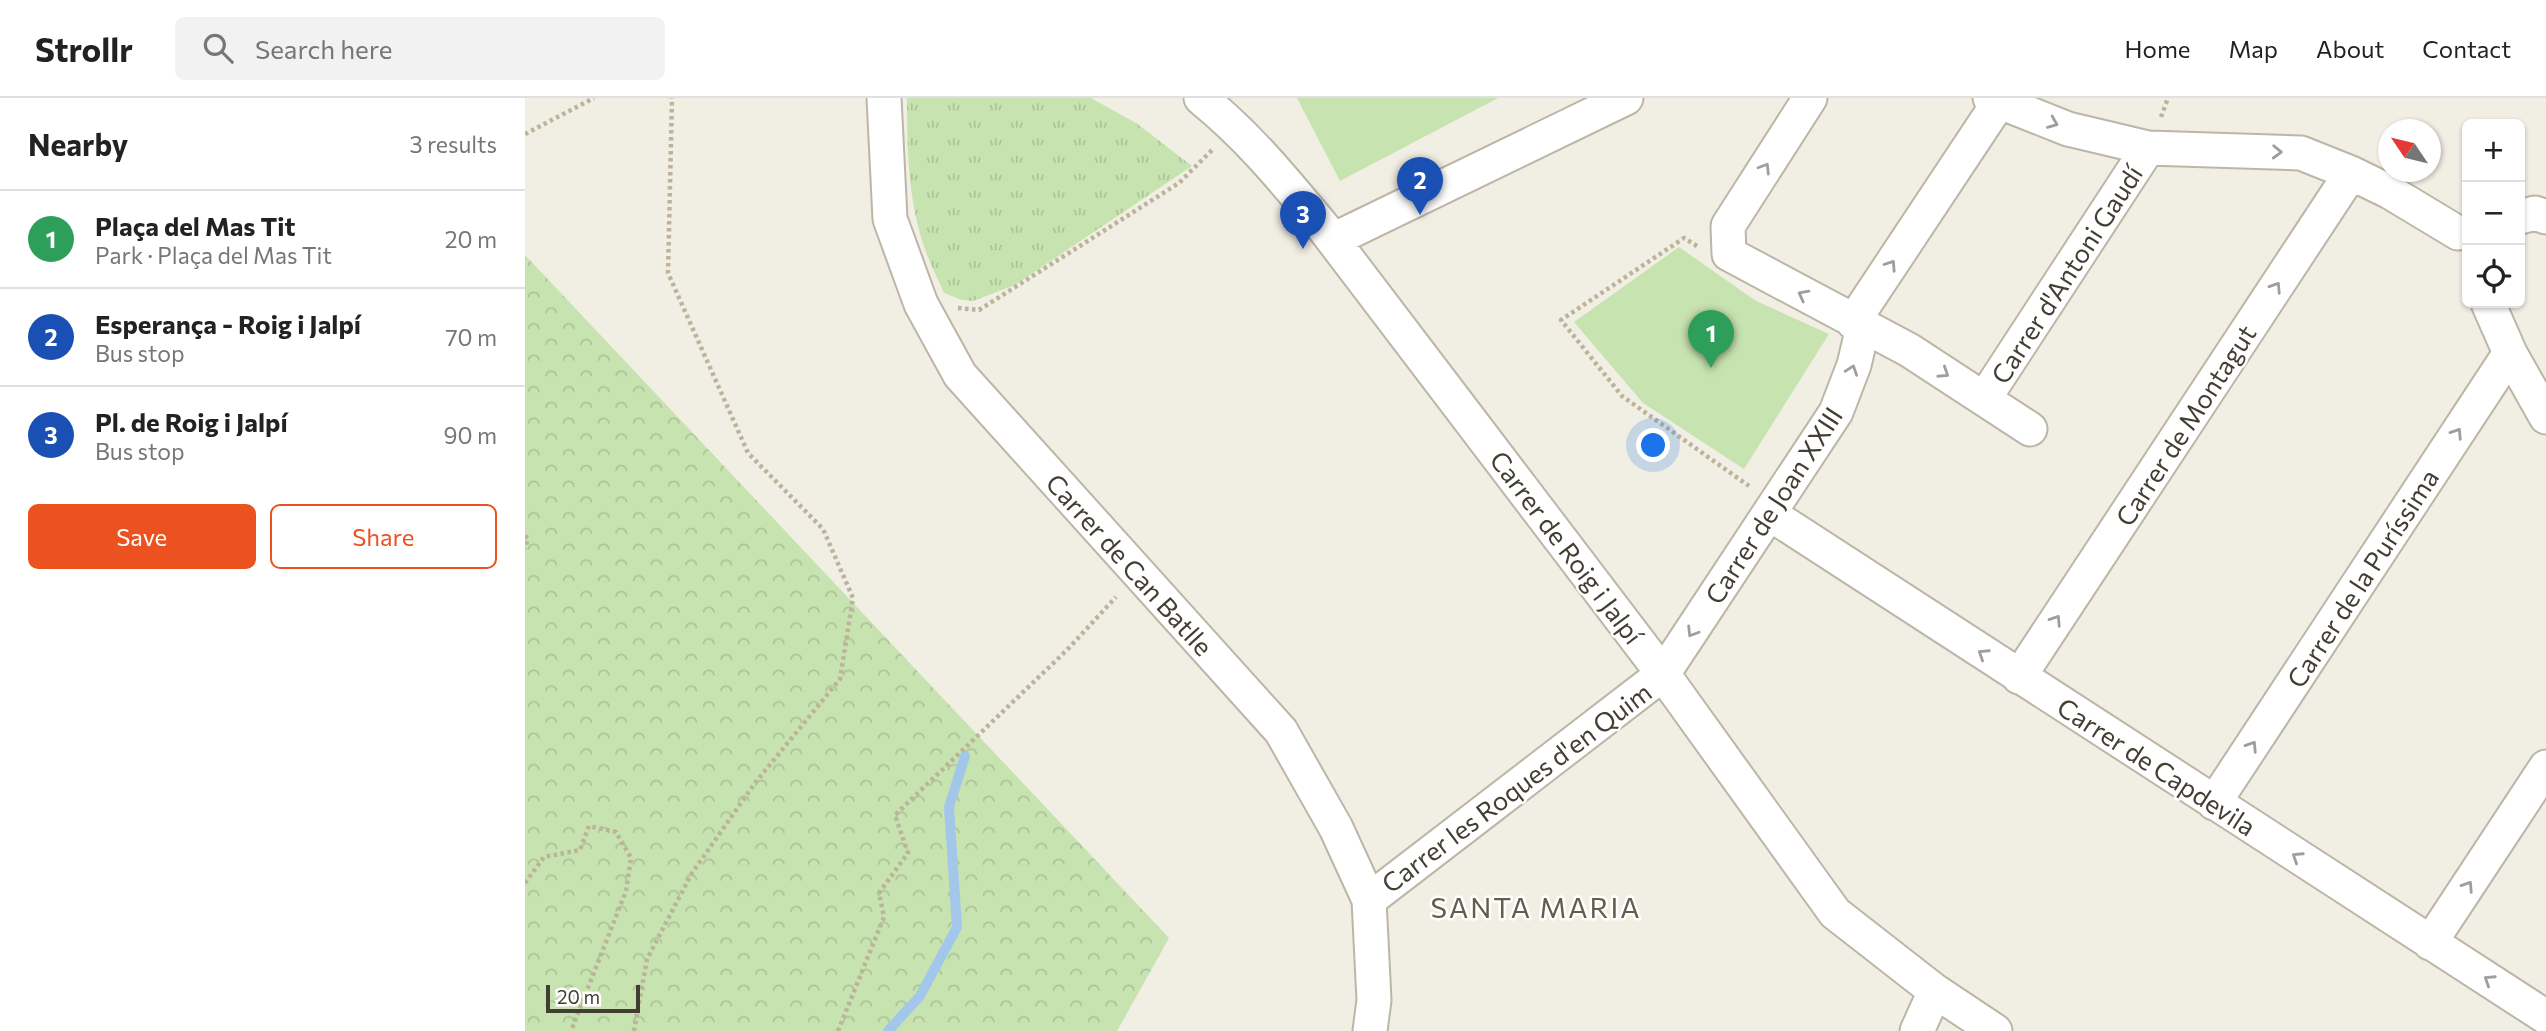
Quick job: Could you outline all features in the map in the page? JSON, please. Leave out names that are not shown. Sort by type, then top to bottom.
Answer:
[{"type":"street","name":"Carrer de Can Batlle","points":[[884,98],[890,219],[921,304],[960,375],[1281,731],[1336,828],[1369,900],[1374,1000],[1370,1031]]},
{"type":"street","name":"Carrer de Roig i Jalpí","points":[[1201,98],[1236,126],[1333,240],[1664,674],[1835,913],[1935,991],[1995,1031]]},
{"type":"street","points":[[1333,240],[1626,98]]},
{"type":"street","points":[[1810,98],[1728,226],[1729,254],[1909,350],[2029,429]]},
{"type":"street","points":[[1995,100],[2068,129],[2148,148],[2301,153],[2390,192],[2462,238]]},
{"type":"street","name":"Carrer de Joan XXIII","points":[[1664,674],[1836,412],[1854,365],[1858,324],[1995,100]]},
{"type":"street","name":"Carrer d'Antoni Gaudí","points":[[1984,399],[2148,148]]},
{"type":"street","name":"Carrer de Montagut","points":[[2019,677],[2351,173]]},
{"type":"street","points":[[2525,216],[2535,213],[2546,217]]},
{"type":"street","points":[[2490,308],[2510,353],[2546,417]]},
{"type":"street","name":"Carrer de la Puríssima","points":[[2214,803],[2510,353]]},
{"type":"street","name":"Carrer de Capdevila","points":[[1770,514],[2546,1017]]},
{"type":"street","name":"Carrer les Roques d'en Quim","points":[[1369,900],[1664,674]]},
{"type":"street","points":[[2430,943],[2546,767]]},
{"type":"street","points":[[1917,1031],[1935,991]]},
{"type":"path","points":[[525,134],[594,98]]},
{"type":"path","points":[[633,1031],[647,959],[692,873],[754,783],[840,679],[853,598],[823,529],[748,453],[668,273],[672,98]]},
{"type":"path","points":[[921,304],[979,310],[1179,183],[1236,126]]},
{"type":"path","points":[[1708,252],[1684,238],[1561,320],[1622,396],[1748,488],[1754,479]]},
{"type":"path","points":[[525,536],[528,538],[525,549]]},
{"type":"path","points":[[838,1031],[884,917],[879,893],[908,853],[895,815],[1067,650],[1138,573]]},
{"type":"path","points":[[525,883],[544,857],[580,850],[589,826],[616,832],[631,858],[626,891],[571,1031]]},
{"type":"green space","points":[[907,98],[1091,98],[1136,123],[1192,166],[1015,285],[973,301],[962,300],[944,293],[927,256],[918,226],[909,171]]},
{"type":"green space","points":[[1297,98],[1498,98],[1340,181]]},
{"type":"green space","points":[[1679,247],[1756,301],[1829,334],[1744,469],[1643,403],[1574,322]]},
{"type":"green space","points":[[525,255],[1169,938],[1117,1031],[525,1031]]},
{"type":"waterway","points":[[888,1031],[920,996],[957,927],[949,807],[965,756]]},
{"type":"place","name":"Esperança - Roig i Jalpí","points":[[1420,215]]},
{"type":"place","name":"Pl. de Roig i Jalpí","points":[[1303,249]]},
{"type":"place","name":"Plaça del Mas Tit","points":[[1711,368]]},
{"type":"district","name":"SANTA MARIA","points":[[1536,907]]}]
